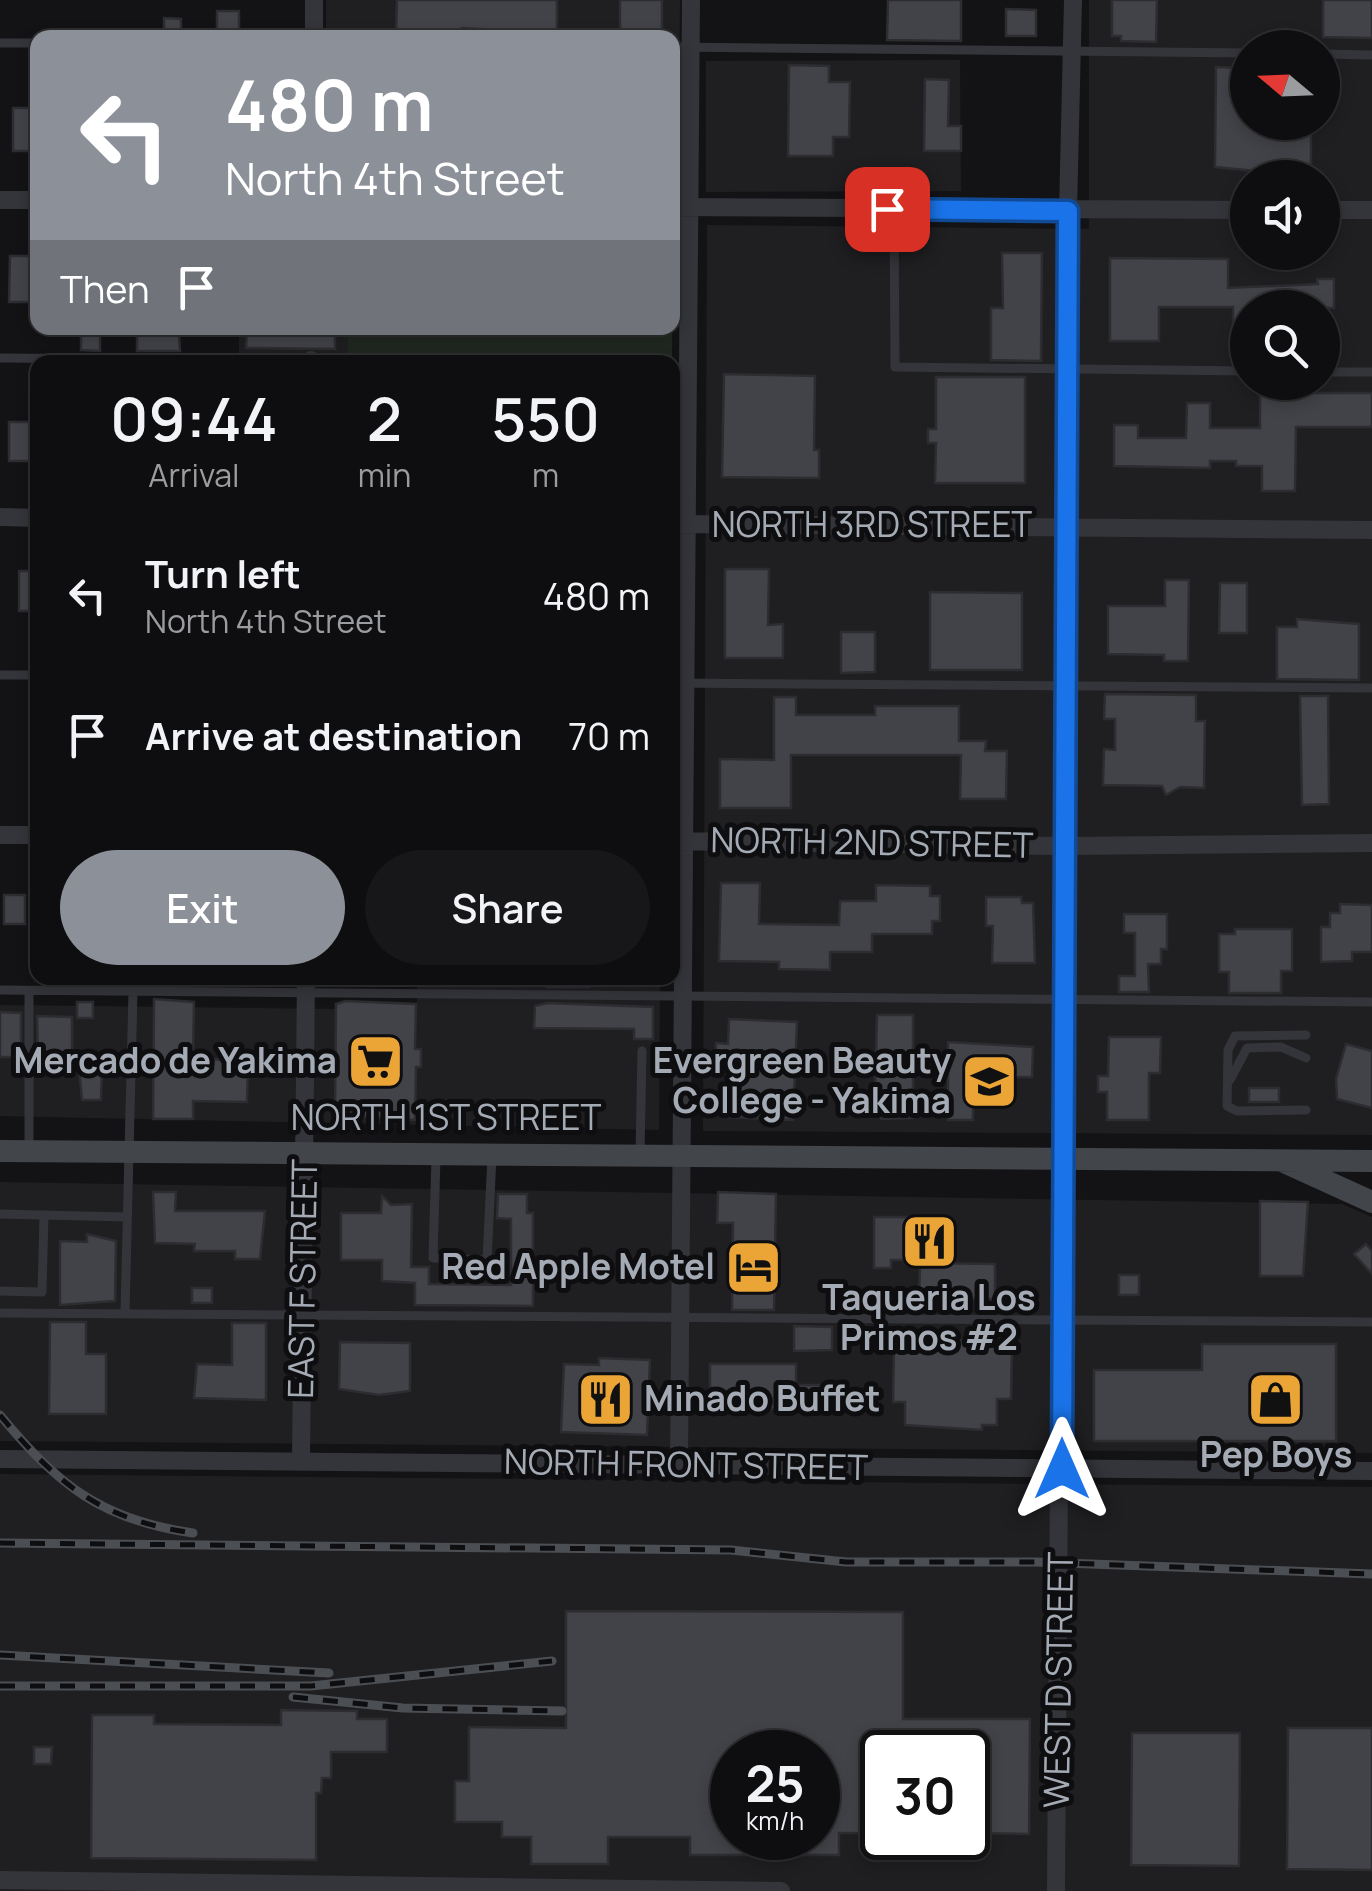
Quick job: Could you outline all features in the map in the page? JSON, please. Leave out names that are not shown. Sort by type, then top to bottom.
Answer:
[{"type":"main road","name":"NORTH 1ST STREET","points":[[0,1151],[1372,1160]]},
{"type":"main road","points":[[1281,1160],[1372,1202]]},
{"type":"street","points":[[314,0],[314,30]]},
{"type":"street","points":[[680,366],[681,47],[691,0]]},
{"type":"street","name":"WEST D STREET","points":[[1056,1891],[1068,211],[1074,0]]},
{"type":"street","points":[[0,200],[30,200]]},
{"type":"street","points":[[681,207],[1230,210]]},
{"type":"street","points":[[1340,210],[1372,210]]},
{"type":"street","points":[[0,517],[30,518]]},
{"type":"street","name":"NORTH 3RD STREET","points":[[680,524],[1372,530]]},
{"type":"street","points":[[0,834],[30,835]]},
{"type":"street","name":"NORTH 2ND STREET","points":[[680,841],[1064,846],[1372,843]]},
{"type":"street","points":[[679,1465],[680,935]]},
{"type":"street","name":"EAST F STREET","points":[[301,1461],[306,986]]},
{"type":"street","name":"NORTH FRONT STREET","points":[[0,1459],[1372,1472]]},
{"type":"street","points":[[0,1880],[782,1891]]},
{"type":"lane","points":[[0,43],[30,43]]},
{"type":"lane","points":[[681,47],[1230,52]]},
{"type":"lane","points":[[1340,54],[1372,54]]},
{"type":"lane","points":[[894,209],[895,367],[1230,371]]},
{"type":"lane","points":[[0,358],[30,358]]},
{"type":"lane","points":[[1340,372],[1372,372]]},
{"type":"lane","points":[[0,675],[30,675]]},
{"type":"lane","points":[[680,683],[1372,688]]},
{"type":"lane","points":[[0,990],[133,992],[306,986],[682,997],[1372,1002]]},
{"type":"lane","points":[[29,990],[29,1151]]},
{"type":"lane","points":[[125,1312],[133,992]]},
{"type":"lane","points":[[1306,1035],[1235,1036],[1228,1050],[1230,1108],[1306,1110]]},
{"type":"lane","points":[[1228,1083],[1247,1048],[1280,1047],[1306,1058]]},
{"type":"lane","points":[[640,1154],[642,1051]]},
{"type":"lane","points":[[436,1152],[433,1258],[487,1260],[492,1153]]},
{"type":"lane","points":[[0,1214],[127,1216]]},
{"type":"lane","points":[[0,1291],[42,1292],[44,1215]]},
{"type":"lane","points":[[0,1313],[1372,1322]]},
{"type":"lane","points":[[541,1891],[562,1886]]},
{"type":"shaded area","points":[[326,0],[680,0],[680,30],[326,30]]},
{"type":"shaded area","points":[[1089,0],[1372,0],[1372,1135],[703,1131],[707,225],[1089,229]]},
{"type":"shaded area","points":[[960,60],[961,191],[706,192],[706,61]]},
{"type":"shaded area","points":[[239,335],[348,335],[348,355],[239,355]]},
{"type":"shaded area","points":[[348,335],[672,335],[672,355],[348,355]]},
{"type":"shaded area","points":[[417,985],[660,985],[659,1130],[0,1116],[0,1005],[417,1010]]},
{"type":"shaded area","points":[[0,1182],[1342,1204],[1372,1217],[1372,1453],[0,1441]]},
{"type":"shaded area","points":[[0,1474],[1372,1487],[1372,1891],[0,1891]]},
{"type":"building","points":[[397,0],[557,0],[557,30],[396,30]]},
{"type":"building","points":[[620,0],[662,0],[662,30],[620,30]]},
{"type":"building","points":[[888,0],[961,0],[961,41],[887,40]]},
{"type":"building","points":[[1112,0],[1157,0],[1156,42],[1121,41],[1121,36],[1112,36]]},
{"type":"building","points":[[1323,0],[1372,0],[1372,38],[1340,37],[1340,30],[1323,30]]},
{"type":"building","points":[[1006,9],[1036,10],[1036,36],[1006,36]]},
{"type":"building","points":[[217,11],[239,11],[239,30],[217,30]]},
{"type":"building","points":[[164,18],[181,19],[181,30],[164,30]]},
{"type":"building","points":[[789,65],[829,66],[829,82],[850,82],[849,137],[833,137],[833,156],[788,156]]},
{"type":"building","points":[[1216,67],[1230,67],[1230,140],[1311,140],[1311,160],[1230,160],[1230,168],[1215,167]]},
{"type":"building","points":[[925,79],[949,80],[948,126],[961,126],[961,151],[924,151]]},
{"type":"building","points":[[13,108],[30,108],[30,151],[13,151]]},
{"type":"building","points":[[1002,253],[1042,253],[1041,361],[991,360],[991,308],[1003,308]]},
{"type":"building","points":[[10,256],[30,256],[30,302],[9,302]]},
{"type":"building","points":[[1110,258],[1228,259],[1228,288],[1318,284],[1317,279],[1334,279],[1334,290],[1230,290],[1230,307],[1159,307],[1159,341],[1110,341]]},
{"type":"building","points":[[81,335],[100,335],[100,351],[81,350]]},
{"type":"building","points":[[137,335],[179,335],[180,351],[137,351]]},
{"type":"building","points":[[247,335],[335,335],[335,349],[246,348]]},
{"type":"building","points":[[724,374],[815,376],[814,450],[819,450],[819,478],[722,477]]},
{"type":"building","points":[[936,377],[1025,377],[1025,483],[935,483],[936,443],[928,443],[928,429],[936,429]]},
{"type":"building","points":[[1340,393],[1372,393],[1372,427],[1296,427],[1295,491],[1262,491],[1262,466],[1236,466],[1236,461],[1210,461],[1210,468],[1114,466],[1114,425],[1138,425],[1138,438],[1186,438],[1187,403],[1210,403],[1210,428],[1260,428],[1260,400],[1340,400]]},
{"type":"building","points":[[9,422],[30,422],[30,461],[9,461]]},
{"type":"building","points":[[725,569],[769,569],[768,625],[783,624],[783,658],[725,658]]},
{"type":"building","points":[[19,571],[30,571],[30,611],[19,611]]},
{"type":"building","points":[[1165,580],[1189,580],[1188,661],[1164,661],[1164,655],[1108,654],[1108,606],[1165,606]]},
{"type":"building","points":[[1220,583],[1247,583],[1247,633],[1219,633]]},
{"type":"building","points":[[930,592],[1022,593],[1022,670],[930,670]]},
{"type":"building","points":[[1297,619],[1359,624],[1359,680],[1277,679],[1277,627],[1297,627]]},
{"type":"building","points":[[841,632],[875,632],[875,672],[841,673]]},
{"type":"building","points":[[1105,694],[1196,695],[1196,721],[1205,721],[1204,788],[1180,787],[1166,795],[1162,786],[1103,785],[1104,749],[1115,750],[1115,719],[1104,719]]},
{"type":"building","points":[[1300,696],[1328,696],[1329,804],[1302,805]]},
{"type":"building","points":[[774,697],[796,697],[796,715],[875,715],[875,706],[959,706],[959,741],[986,741],[985,751],[1007,751],[1006,799],[960,799],[961,755],[791,755],[791,808],[720,808],[720,759],[774,760]]},
{"type":"building","points":[[721,883],[760,883],[759,924],[839,925],[840,901],[876,901],[876,885],[930,886],[930,896],[940,896],[940,921],[932,921],[932,934],[872,934],[872,952],[830,952],[830,970],[779,969],[779,962],[719,961]]},
{"type":"building","points":[[4,895],[25,895],[25,924],[4,924]]},
{"type":"building","points":[[986,897],[1021,897],[1022,903],[1033,903],[1035,963],[992,963],[993,926],[986,926]]},
{"type":"building","points":[[1340,904],[1372,905],[1372,952],[1352,952],[1352,961],[1321,962],[1321,927],[1330,927],[1330,913],[1340,913]]},
{"type":"building","points":[[1124,914],[1167,914],[1167,949],[1161,949],[1161,964],[1148,964],[1149,992],[1119,992],[1119,976],[1135,976],[1135,933],[1124,933]]},
{"type":"building","points":[[1235,929],[1292,929],[1292,971],[1281,971],[1281,993],[1229,993],[1229,972],[1219,972],[1219,934],[1235,934]]},
{"type":"building","points":[[547,985],[589,985],[589,987]]},
{"type":"building","points":[[154,999],[194,1002],[193,1059],[248,1060],[247,1102],[193,1101],[193,1119],[153,1119]]},
{"type":"building","points":[[77,1002],[93,1002],[93,1018],[77,1018]]},
{"type":"building","points":[[547,1003],[653,1007],[653,1039],[634,1039],[634,1029],[534,1028],[535,1006]]},
{"type":"building","points":[[336,1004],[416,1004],[415,1049],[421,1049],[421,1067],[416,1067],[415,1120],[335,1115]]},
{"type":"building","points":[[0,1012],[21,1013],[21,1057],[0,1057]]},
{"type":"building","points":[[877,1015],[913,1015],[913,1118],[881,1119],[881,1096],[875,1096]]},
{"type":"building","points":[[37,1016],[72,1017],[72,1058],[38,1058]]},
{"type":"building","points":[[729,1019],[797,1022],[793,1120],[728,1117],[729,1071],[715,1070],[716,1043],[728,1044]]},
{"type":"building","points":[[1109,1037],[1161,1037],[1160,1073],[1149,1073],[1149,1120],[1107,1120],[1107,1092],[1098,1092],[1098,1076],[1108,1076]]},
{"type":"building","points":[[948,1042],[1033,1047],[1032,1077],[973,1077],[973,1120],[948,1120]]},
{"type":"building","points":[[1346,1044],[1372,1051],[1372,1108],[1337,1099],[1336,1079]]},
{"type":"building","points":[[79,1067],[102,1067],[101,1100],[82,1100]]},
{"type":"building","points":[[1249,1088],[1279,1088],[1279,1102],[1249,1102]]},
{"type":"building","points":[[153,1192],[176,1192],[175,1211],[265,1211],[260,1259],[235,1259],[235,1251],[194,1251],[195,1244],[155,1243]]},
{"type":"building","name":"Red Apple Motel","points":[[718,1192],[776,1194],[774,1310],[732,1310],[733,1223],[717,1223]]},
{"type":"building","points":[[498,1194],[527,1194],[527,1213],[533,1213],[533,1306],[415,1305],[415,1283],[382,1281],[382,1260],[341,1260],[341,1213],[381,1213],[382,1196],[391,1205],[412,1204],[411,1267],[429,1267],[429,1284],[511,1285],[511,1219],[497,1218]]},
{"type":"building","points":[[1260,1201],[1308,1202],[1303,1276],[1260,1276]]},
{"type":"building","points":[[874,1217],[907,1217],[907,1260],[891,1260],[891,1268],[874,1268]]},
{"type":"building","points":[[87,1234],[116,1241],[115,1301],[60,1305],[60,1241],[87,1242]]},
{"type":"building","points":[[1366,1244],[1372,1251],[1372,1274],[1354,1254]]},
{"type":"building","points":[[920,1263],[995,1264],[995,1299],[919,1298]]},
{"type":"building","points":[[1119,1275],[1139,1275],[1139,1295],[1119,1295]]},
{"type":"building","points":[[192,1288],[212,1288],[212,1303],[192,1303]]},
{"type":"building","points":[[50,1322],[86,1322],[86,1354],[106,1354],[106,1414],[49,1414]]},
{"type":"building","points":[[232,1323],[266,1323],[266,1400],[194,1398],[197,1364],[232,1365]]},
{"type":"building","points":[[794,1326],[832,1327],[832,1350],[794,1351]]},
{"type":"building","points":[[938,1340],[1012,1341],[1011,1399],[997,1399],[997,1425],[982,1425],[982,1430],[905,1425],[905,1402],[893,1402],[894,1348],[938,1348]]},
{"type":"building","points":[[340,1342],[410,1343],[410,1391],[379,1395],[339,1389]]},
{"type":"building","points":[[1202,1344],[1336,1344],[1336,1441],[1094,1441],[1094,1370],[1202,1370]]},
{"type":"building","name":"Minado Buffet","points":[[599,1358],[650,1360],[647,1435],[561,1432],[564,1364],[599,1365]]},
{"type":"building","points":[[710,1364],[796,1364],[796,1385],[832,1385],[832,1409],[710,1409]]},
{"type":"building","points":[[566,1611],[903,1612],[903,1719],[1030,1719],[1029,1834],[990,1833],[990,1730],[860,1730],[860,1833],[840,1833],[840,1730],[710,1730],[710,1855],[690,1855],[690,1837],[608,1837],[608,1864],[531,1864],[531,1837],[502,1837],[502,1822],[455,1822],[455,1781],[469,1781],[469,1727],[566,1728]]},
{"type":"building","points":[[281,1710],[357,1711],[357,1719],[387,1719],[387,1752],[331,1752],[331,1778],[322,1778],[321,1793],[316,1793],[316,1860],[91,1858],[92,1715],[154,1715],[154,1724],[281,1725]]},
{"type":"building","points":[[1288,1728],[1372,1728],[1372,1870],[1287,1869]]},
{"type":"building","points":[[1132,1733],[1240,1733],[1239,1866],[1131,1865]]},
{"type":"building","points":[[34,1747],[52,1747],[51,1764],[34,1764]]},
{"type":"railway","points":[[0,1415],[42,1461],[84,1495],[132,1519],[193,1533]]},
{"type":"railway","points":[[0,1543],[731,1550],[846,1562],[1035,1562],[1372,1574]]},
{"type":"railway","points":[[0,1655],[329,1673]]},
{"type":"railway","points":[[0,1686],[311,1686],[552,1661]]},
{"type":"railway","points":[[293,1697],[403,1708],[562,1711]]},
{"type":"place","name":"Mercado de Yakima","points":[[376,1061]]},
{"type":"place","name":"Evergreen Beauty College - Yakima","points":[[990,1081]]},
{"type":"place","name":"Taqueria Los Primos #2","points":[[929,1242]]},
{"type":"place","name":"Red Apple Motel","points":[[754,1267]]},
{"type":"place","name":"Minado Buffet","points":[[605,1399]]},
{"type":"place","name":"Pep Boys","points":[[1276,1399]]},
{"type":"route","points":[[887,209],[1068,211],[1062,1469]]}]
